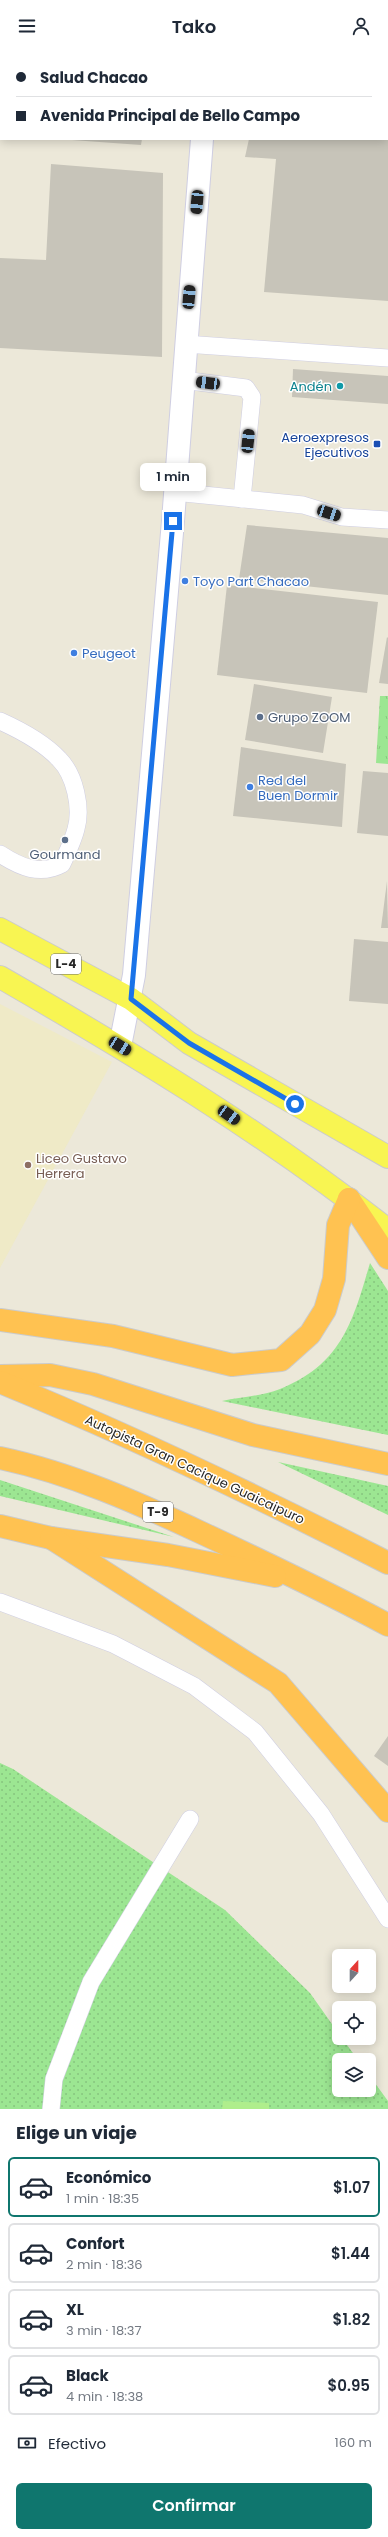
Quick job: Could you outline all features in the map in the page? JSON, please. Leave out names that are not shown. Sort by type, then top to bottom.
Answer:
[{"type":"highway","points":[[349,1199],[388,1258]]},
{"type":"highway","points":[[0,1320],[113,1336],[232,1365],[281,1360],[310,1334],[325,1310],[334,1279],[338,1225],[349,1199]]},
{"type":"highway","points":[[0,1376],[50,1375],[93,1384],[253,1434],[388,1464]]},
{"type":"highway","name":"Autopista Gran Cacique Guaicaipuro","points":[[0,1382],[95,1421],[283,1510],[388,1563]]},
{"type":"highway","name":"T-9","points":[[0,1458],[29,1464],[138,1503],[310,1583],[388,1625]]},
{"type":"highway","points":[[0,1526],[51,1538],[168,1555],[310,1583]]},
{"type":"highway","points":[[51,1538],[278,1682],[388,1811]]},
{"type":"main road","name":"L-4","points":[[0,929],[131,999],[189,1043],[388,1158]]},
{"type":"main road","points":[[0,977],[120,1046],[229,1115],[349,1199],[388,1230]]},
{"type":"street","points":[[120,1046],[131,999],[202,140]]},
{"type":"lane","points":[[185,344],[388,358]]},
{"type":"lane","points":[[182,380],[246,388],[250,392],[252,398],[242,499]]},
{"type":"lane","points":[[174,492],[303,505],[342,517],[388,520]]},
{"type":"lane","points":[[0,721],[18,729],[60,760],[72,782],[78,810],[76,828],[62,864],[43,871],[18,866],[0,854]]},
{"type":"lane","points":[[0,1602],[113,1644],[194,1686],[255,1732],[321,1814],[388,1919]]},
{"type":"lane","points":[[51,2109],[54,2079],[91,1982],[190,1819]]},
{"type":"shaded area","name":"Liceo Gustavo Herrera","points":[[0,1004],[112,1062],[0,1268]]},
{"type":"green space","points":[[380,696],[388,696],[388,764],[376,763]]},
{"type":"green space","points":[[370,1263],[388,1291],[388,1435],[222,1401],[259,1395],[280,1389],[301,1379],[318,1367],[342,1338],[350,1322]]},
{"type":"green space","points":[[278,1462],[388,1486],[388,1515]]},
{"type":"green space","points":[[0,1480],[174,1537],[0,1496]]},
{"type":"green space","points":[[0,1763],[13,1769],[225,1910],[310,1993],[332,2024],[332,2045],[347,2045],[353,2053],[332,2053],[332,2097],[376,2097],[376,2085],[388,2101],[388,2109],[0,2109]]},
{"type":"green space","points":[[223,2101],[269,2103],[269,2109],[222,2109]]},
{"type":"building","points":[[72,140],[142,140],[141,145]]},
{"type":"building","points":[[249,140],[388,140],[388,301],[264,292],[276,159],[245,157]]},
{"type":"building","points":[[51,164],[163,173],[162,357],[0,348],[0,258],[46,260]]},
{"type":"building","name":"Andén","points":[[293,369],[388,376],[388,404],[292,397]]},
{"type":"building","points":[[247,525],[388,538],[388,595],[239,579]]},
{"type":"building","points":[[227,585],[378,602],[367,693],[217,675]]},
{"type":"building","points":[[387,637],[388,638],[388,684],[379,683]]},
{"type":"building","points":[[254,684],[332,697],[323,753],[245,740]]},
{"type":"building","points":[[241,747],[346,764],[342,827],[233,816]]},
{"type":"building","points":[[363,771],[388,773],[388,836],[357,833]]},
{"type":"building","points":[[387,881],[388,928],[381,928]]},
{"type":"building","points":[[354,939],[388,942],[388,1004],[349,1001]]},
{"type":"building","points":[[388,1736],[388,1766],[374,1756]]},
{"type":"place","name":"Andén","points":[[340,386]]},
{"type":"place","name":"Aeroexpresos Ejecutivos","points":[[377,444]]},
{"type":"place","name":"Toyo Part Chacao","points":[[185,581]]},
{"type":"place","name":"Peugeot","points":[[74,653]]},
{"type":"place","name":"Grupo ZOOM","points":[[260,717]]},
{"type":"place","name":"Red del Buen Dormir","points":[[250,787]]},
{"type":"place","name":"Gourmand","points":[[65,840]]},
{"type":"place","name":"Liceo Gustavo Herrera","points":[[28,1165]]},
{"type":"route","points":[[173,521],[131,999],[189,1043],[295,1104]]}]
